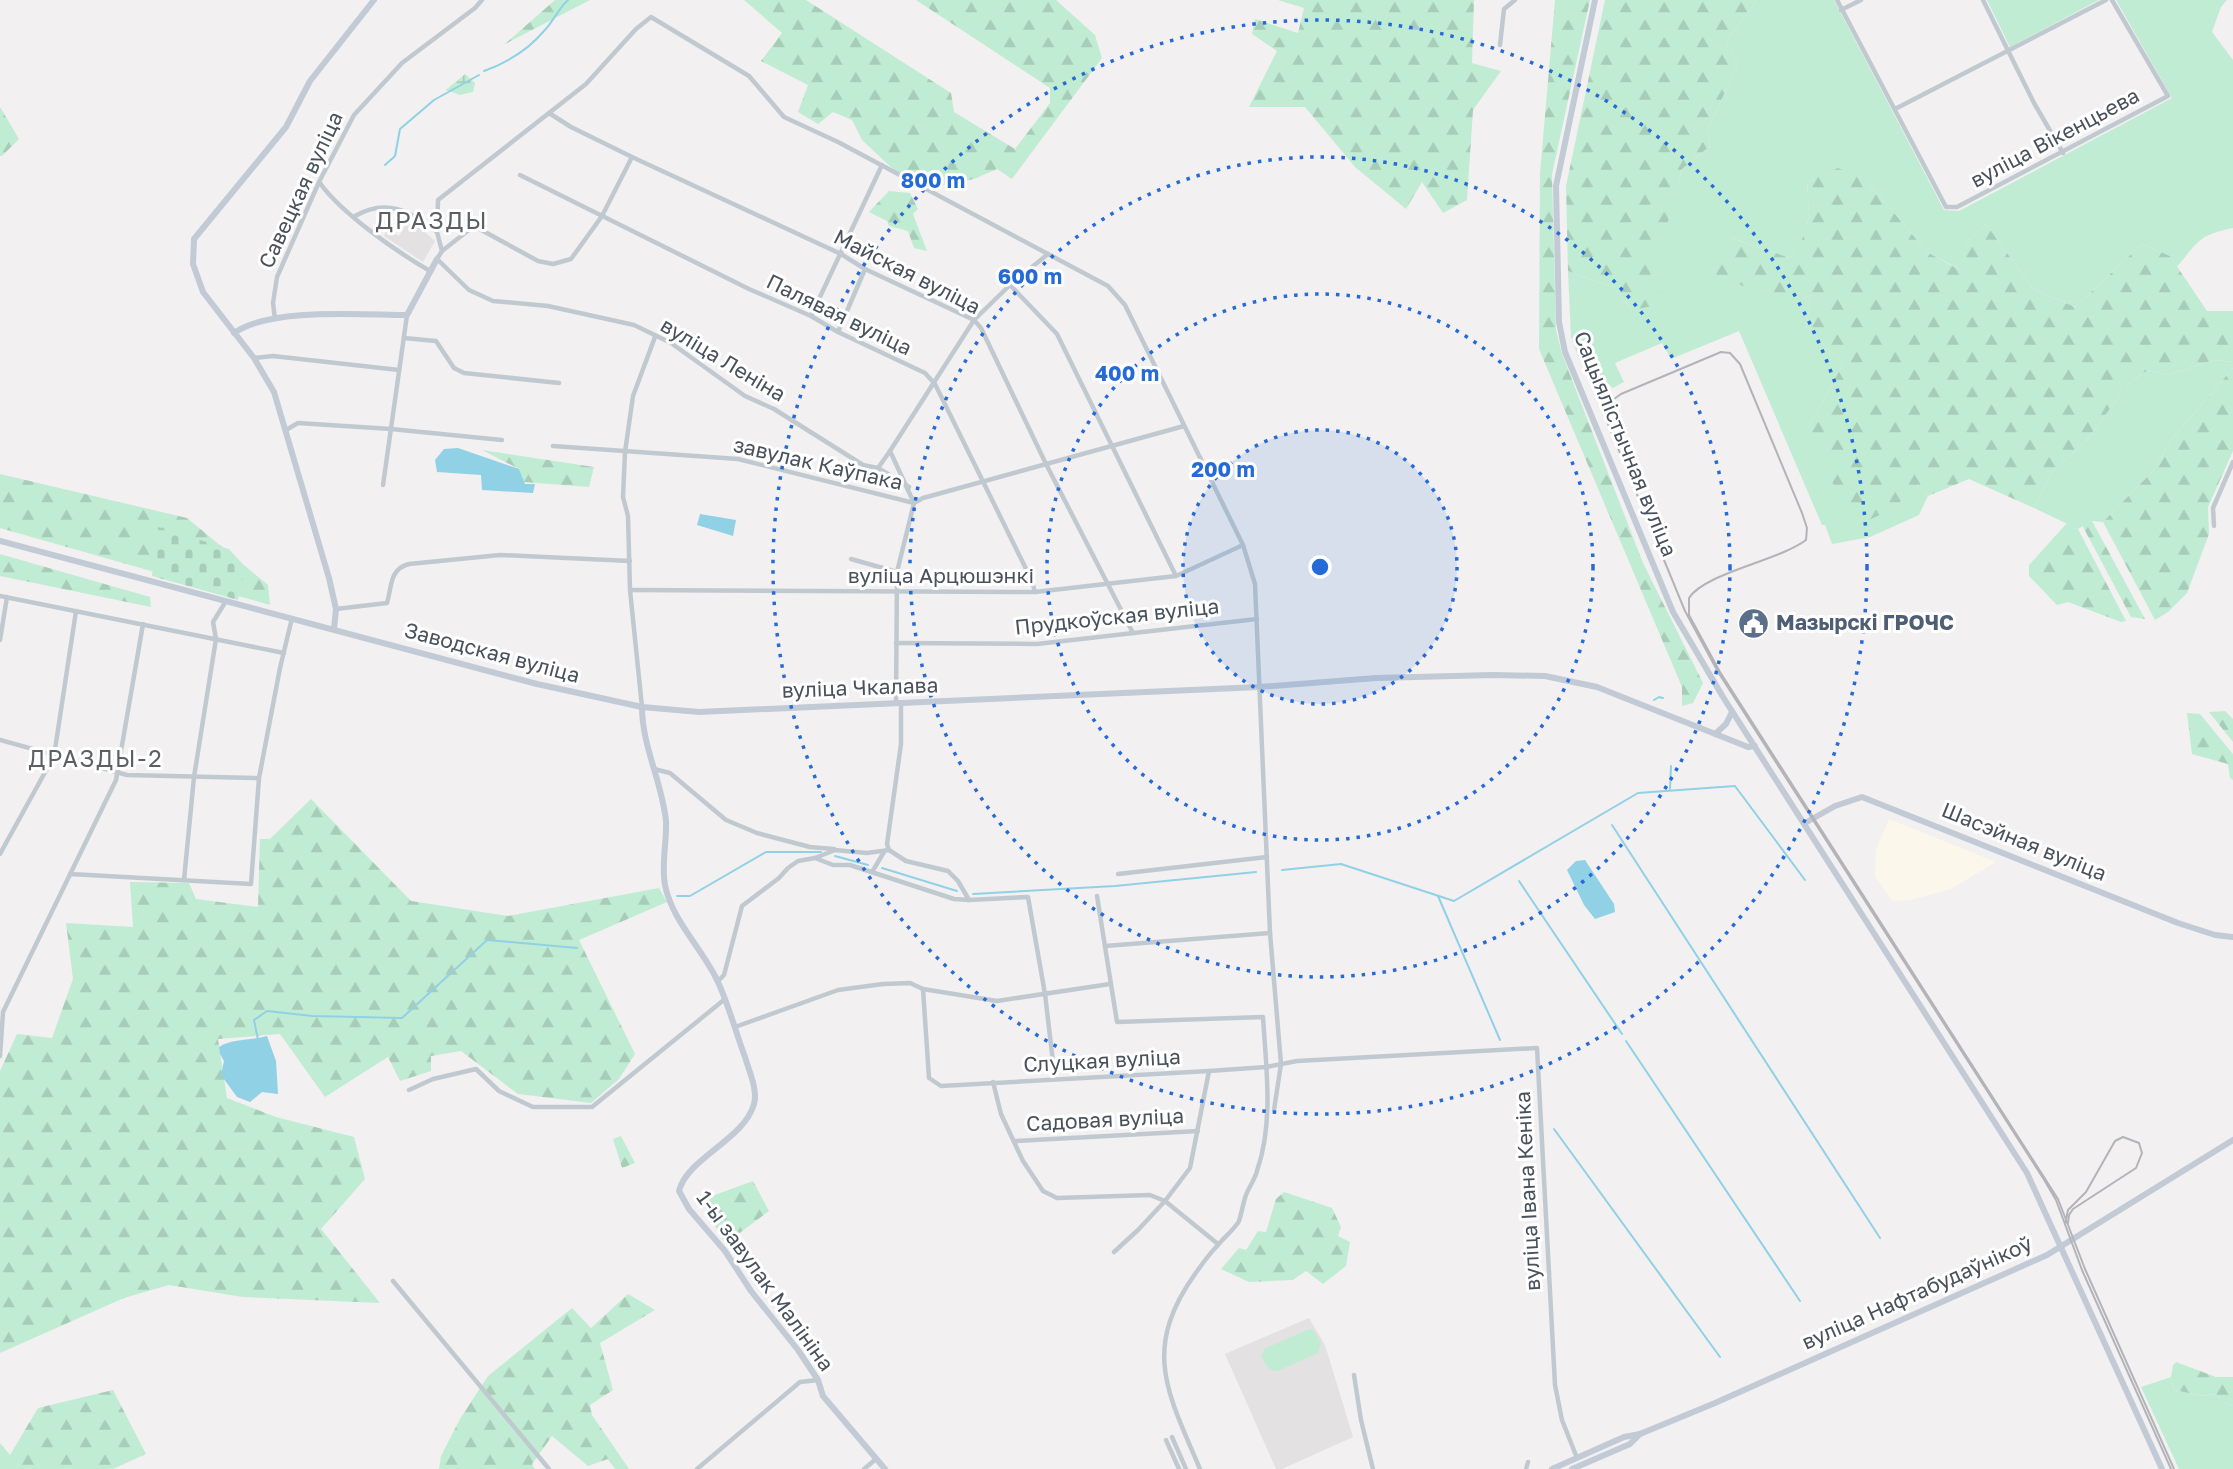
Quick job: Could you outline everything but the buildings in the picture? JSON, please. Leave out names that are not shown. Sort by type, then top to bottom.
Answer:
[{"type":"main road","points":[[334,629],[336,609],[329,578],[274,392],[254,358],[203,292],[193,264],[194,239],[286,127],[310,81],[374,0]]},
{"type":"main road","name":"Сацыялістычная вуліца","points":[[1595,0],[1557,176],[1561,337],[1565,352],[1673,612],[1688,640],[2027,1173],[2059,1247]]},
{"type":"main road","points":[[234,333],[244,326],[306,315],[407,315],[437,259]]},
{"type":"main road","name":"Заводская вуліца","points":[[0,541],[537,684],[642,707]]},
{"type":"main road","name":"вуліца Чкалава","points":[[642,707],[699,712],[1259,687],[1376,678],[1545,676],[1597,687],[1748,747],[1755,746]]},
{"type":"main road","name":"1-ы завулак Малініна","points":[[642,707],[642,723],[666,821],[665,884],[673,905],[718,981],[752,1077],[755,1101],[749,1116],[688,1175],[679,1191],[689,1209],[725,1251],[751,1291],[798,1350],[818,1380],[823,1396],[886,1469]]},
{"type":"main road","points":[[1715,734],[1726,724],[1732,712]]},
{"type":"main road","name":"Шасэйная вуліца","points":[[1805,823],[1835,806],[1862,797],[2178,923],[2233,937]]},
{"type":"main road","points":[[2059,1247],[2233,1140]]},
{"type":"main road","name":"вуліца Нафтабудаўнікоў","points":[[1552,1469],[1628,1435],[1640,1434],[1971,1290],[2059,1247],[2162,1469]]},
{"type":"main road","name":"вуліца Нафтабудаўнікоў","points":[[1572,1469],[1630,1444],[1640,1434]]},
{"type":"main road","points":[[1577,1458],[1581,1467]]},
{"type":"street","name":"Савецкая вуліца","points":[[275,319],[273,303],[277,277],[319,182],[354,116],[402,63],[482,0]]},
{"type":"street","points":[[1500,45],[1504,9],[1515,0]]},
{"type":"street","points":[[1837,0],[1895,109],[2106,0]]},
{"type":"street","points":[[1841,10],[1861,0]]},
{"type":"street","points":[[1983,0],[2063,153]]},
{"type":"street","name":"вуліца Вікенцьева","points":[[1895,109],[1946,206],[1957,207],[2168,96],[2112,0]]},
{"type":"street","points":[[442,251],[437,232],[438,200],[586,84],[636,29],[651,17],[750,76],[784,117],[882,165],[1108,286],[1125,305],[1243,545],[1255,583],[1270,933],[1281,1064],[1274,1110]]},
{"type":"street","name":"Майская вуліца","points":[[549,113],[632,157],[841,254],[974,320],[981,328],[1046,464],[1133,634]]},
{"type":"street","points":[[437,259],[442,251],[474,226],[538,261],[553,264],[571,259],[602,216],[632,157]]},
{"type":"street","points":[[811,316],[882,165]]},
{"type":"street","name":"Палявая вуліца","points":[[520,175],[925,373],[935,384],[1035,592]]},
{"type":"street","points":[[319,182],[330,198],[403,255],[430,271]]},
{"type":"street","points":[[355,216],[367,209],[387,206],[418,218],[437,232]]},
{"type":"street","points":[[878,468],[935,384],[974,320],[1010,285],[1048,254]]},
{"type":"street","name":"вуліца Леніна","points":[[437,259],[469,290],[493,301],[548,306],[634,326],[671,343],[745,396],[785,415],[863,465],[878,468],[909,487]]},
{"type":"street","points":[[838,332],[865,268]]},
{"type":"street","points":[[1010,285],[1057,334],[1177,576]]},
{"type":"street","points":[[383,485],[407,315]]},
{"type":"street","points":[[642,707],[630,590],[628,516],[624,497],[625,452],[633,396],[655,337]]},
{"type":"street","points":[[404,338],[436,341],[454,368],[464,373],[559,383]]},
{"type":"street","points":[[254,358],[273,356],[400,370]]},
{"type":"street","points":[[286,430],[298,423],[502,440]]},
{"type":"street","points":[[890,451],[915,503],[1184,426]]},
{"type":"street","name":"завулак Каўпака","points":[[553,446],[738,459],[915,503],[897,572],[896,643],[901,744],[887,851]]},
{"type":"street","points":[[2214,526],[2213,508],[2233,462]]},
{"type":"street","name":"вуліца Арцюшэнкі","points":[[630,590],[1035,592],[1177,576],[1243,545]]},
{"type":"street","points":[[336,609],[387,603],[392,576],[401,566],[409,564],[500,555],[629,561]]},
{"type":"street","points":[[851,559],[897,572]]},
{"type":"street","points":[[0,596],[284,653]]},
{"type":"street","points":[[0,640],[7,597]]},
{"type":"street","points":[[184,880],[194,776],[216,639],[213,622],[226,601]]},
{"type":"street","points":[[0,854],[54,756],[76,611]]},
{"type":"street","points":[[70,874],[251,884],[260,778],[292,617]]},
{"type":"street","name":"Прудкоўская вуліца","points":[[896,643],[1037,644],[1257,619]]},
{"type":"street","points":[[0,1056],[1,1012],[118,773],[143,624]]},
{"type":"street","points":[[0,740],[118,773],[260,778]]},
{"type":"street","points":[[654,769],[670,773],[726,820],[757,833],[810,847],[867,853],[887,851],[906,860],[948,871],[958,881],[969,900]]},
{"type":"street","points":[[718,981],[724,975],[742,906],[798,861],[816,858],[835,849]]},
{"type":"street","points":[[872,872],[887,851]]},
{"type":"street","points":[[1118,874],[1267,857]]},
{"type":"street","points":[[816,858],[834,865],[850,865],[954,899],[1028,897],[1045,994],[1055,1076]]},
{"type":"street","points":[[1097,896],[1118,1022],[1262,1017],[1267,1099],[1262,1156],[1257,1173],[1245,1196],[1238,1223],[1218,1244],[1186,1287],[1174,1312],[1164,1345],[1162,1366],[1173,1405],[1200,1469]]},
{"type":"street","points":[[1105,946],[1270,933]]},
{"type":"street","points":[[734,1027],[838,990],[883,984],[910,983],[923,989],[997,1001],[1110,984]]},
{"type":"street","name":"Слуцкая вуліца","points":[[923,989],[929,1078],[941,1086],[1055,1076],[1209,1071],[1265,1067],[1297,1061],[1406,1055]]},
{"type":"street","points":[[409,1090],[433,1079],[476,1069],[499,1091],[533,1107],[592,1107],[724,999]]},
{"type":"street","name":"вуліца Івана Кеніка","points":[[1406,1055],[1536,1048],[1555,1385],[1562,1420],[1577,1458]]},
{"type":"street","points":[[1114,1252],[1138,1230],[1190,1168],[1209,1071]]},
{"type":"street","points":[[993,1082],[1001,1114],[1023,1161],[1043,1191],[1057,1198],[1150,1195],[1165,1200],[1218,1244]]},
{"type":"street","name":"Садовая вуліца","points":[[1014,1141],[1199,1131]]},
{"type":"street","points":[[393,1281],[549,1469]]},
{"type":"street","points":[[1354,1375],[1373,1469]]},
{"type":"street","points":[[697,1469],[800,1382],[818,1380]]},
{"type":"street","points":[[1172,1437],[1186,1469]]},
{"type":"street","points":[[1166,1440],[1179,1469]]},
{"type":"street","points":[[864,1469],[877,1459]]},
{"type":"shaded area","points":[[409,219],[435,241],[423,262],[384,236],[387,229],[399,236]]},
{"type":"shaded area","points":[[1889,819],[1996,862],[1951,889],[1910,900],[1892,901],[1875,876],[1876,849]]},
{"type":"shaded area","points":[[1309,1318],[1325,1345],[1353,1437],[1282,1469],[1276,1469],[1225,1354]]},
{"type":"green space","points":[[555,0],[590,0],[505,44]]},
{"type":"green space","points":[[744,0],[806,0],[951,93],[954,112],[1015,149],[1050,103],[1050,88],[916,0],[1056,0],[1095,35],[1102,58],[1012,179],[997,169],[974,179],[932,188],[894,170],[862,140],[852,120],[833,112],[818,124],[798,112],[808,85],[761,61],[782,33]]},
{"type":"green space","points":[[1278,0],[1474,0],[1472,63],[1501,71],[1473,110],[1467,200],[1443,213],[1422,182],[1406,209],[1355,167],[1305,107],[1249,107],[1277,51],[1252,34],[1255,19],[1298,33],[1304,8]]},
{"type":"green space","points":[[1555,0],[1590,0],[1552,174],[1556,330],[1562,354],[1643,563],[1703,683],[1693,703],[1682,706],[1682,687],[1539,349],[1540,173]]},
{"type":"green space","points":[[1605,0],[1757,0],[1726,42],[1738,65],[1707,130],[1710,146],[1682,169],[1654,274],[1662,304],[1632,310],[1615,288],[1568,271],[1566,186]]},
{"type":"green space","points":[[1757,0],[1834,0],[1944,210],[1959,211],[2172,98],[2116,0],[2227,0],[2221,7],[2212,32],[2233,60],[2233,228],[2213,233],[2200,240],[2177,267],[2170,256],[2142,244],[2075,307],[2033,289],[1986,224],[1969,240],[1959,269],[1927,252],[1867,181],[1807,181],[1809,212],[1806,236],[1790,258],[1731,238],[1804,293],[1811,301],[1806,327],[1843,364],[1809,427],[1893,509],[1918,483],[1928,496],[1919,515],[1870,537],[1832,544],[1739,331],[1671,359],[1662,343],[1615,363],[1624,382],[1613,388],[1579,359],[1571,337],[1568,271],[1615,288],[1632,310],[1653,274],[1682,169],[1710,146],[1707,130],[1738,65],[1726,42]]},
{"type":"green space","points":[[1987,0],[2099,0],[2010,47]]},
{"type":"green space","points":[[465,74],[475,83],[473,92],[460,95],[446,90]]},
{"type":"green space","points":[[0,107],[19,139],[2,156],[0,156]]},
{"type":"green space","points":[[1838,168],[1867,181],[1927,252],[1958,269],[1969,240],[1986,224],[2033,289],[2075,307],[2142,244],[2170,256],[2207,311],[2233,311],[2233,362],[2214,360],[2167,375],[2148,370],[2130,382],[2086,441],[2051,473],[2034,508],[1969,479],[1928,496],[1918,484],[1893,509],[1862,523],[1841,503],[1809,427],[1843,364],[1806,327],[1811,301],[1804,293],[1777,300],[1714,274],[1731,238],[1790,258],[1803,238],[1808,222],[1807,181]]},
{"type":"green space","points":[[889,191],[910,193],[918,209],[913,214],[927,251],[914,248],[908,231],[889,226],[887,221],[869,212]]},
{"type":"green space","points":[[2214,360],[2233,362],[2233,368],[2172,439],[2153,471],[2103,522],[2092,521],[2078,529],[2034,508],[2051,473],[2086,441],[2130,382],[2148,370],[2167,375]]},
{"type":"green space","points":[[2233,368],[2233,451],[2208,507],[2209,534],[2187,593],[2168,612],[2155,620],[2103,522],[2153,471],[2172,439]]},
{"type":"green space","points":[[482,450],[594,467],[589,487],[524,482],[519,469]]},
{"type":"green space","points":[[0,474],[187,518],[268,585],[270,605],[0,528]]},
{"type":"green space","points":[[2092,521],[2145,619],[2131,617],[2082,525]]},
{"type":"green space","points":[[2067,523],[2078,529],[2126,621],[2121,622],[2068,602],[2057,605],[2029,576],[2029,565]]},
{"type":"green space","points":[[158,527],[229,549],[248,570],[240,583],[238,600],[152,576]]},
{"type":"green space","points":[[0,554],[150,597],[151,607],[0,576]]},
{"type":"green space","points":[[2225,711],[2233,719],[2233,742],[2209,712]]},
{"type":"green space","points":[[2187,713],[2200,714],[2233,754],[2233,780],[2230,778],[2228,764],[2192,754]]},
{"type":"green space","points":[[311,799],[411,901],[508,916],[659,888],[667,902],[579,940],[635,1054],[619,1079],[591,1103],[518,1094],[461,1051],[431,1056],[431,1071],[400,1081],[388,1057],[325,1097],[280,1034],[218,1039],[227,1098],[276,1117],[354,1137],[365,1179],[321,1229],[380,1303],[243,1297],[169,1285],[124,1298],[0,1353],[0,1071],[17,1034],[52,1038],[73,979],[66,923],[133,927],[130,882],[189,883],[196,899],[258,907],[260,839],[270,839]]},
{"type":"green space","points":[[621,1136],[635,1163],[622,1168],[613,1139]]},
{"type":"green space","points":[[753,1181],[769,1211],[725,1244],[701,1200]]},
{"type":"green space","points":[[1284,1192],[1332,1208],[1341,1227],[1338,1236],[1350,1242],[1346,1266],[1323,1284],[1306,1271],[1293,1280],[1249,1282],[1221,1269],[1239,1248],[1246,1250],[1258,1231],[1266,1232],[1276,1199]]},
{"type":"green space","points":[[628,1294],[655,1310],[600,1343],[613,1390],[590,1405],[592,1415],[629,1469],[615,1469],[608,1459],[588,1466],[552,1436],[532,1464],[535,1469],[439,1469],[441,1456],[460,1419],[488,1376],[572,1308],[591,1328]]},
{"type":"green space","points":[[1309,1329],[1314,1331],[1321,1343],[1318,1353],[1278,1371],[1268,1367],[1261,1357],[1264,1349]]},
{"type":"green space","points":[[2176,1362],[2216,1377],[2233,1377],[2233,1406],[2221,1402],[2215,1394],[2203,1396],[2174,1390],[2171,1377]]},
{"type":"green space","points":[[2171,1377],[2174,1390],[2203,1396],[2216,1394],[2221,1402],[2233,1406],[2233,1469],[2179,1469],[2141,1387]]},
{"type":"green space","points":[[113,1390],[146,1454],[113,1469],[0,1469],[0,1443],[10,1455],[38,1408]]},
{"type":"water","points":[[458,448],[519,469],[525,484],[535,484],[533,493],[482,490],[481,475],[437,472],[435,460],[444,449]]},
{"type":"water","points":[[700,514],[736,520],[733,536],[697,525]]},
{"type":"water","points":[[1585,860],[1614,904],[1615,912],[1595,919],[1584,905],[1567,870],[1576,861]]},
{"type":"water","points":[[267,1036],[276,1061],[278,1094],[262,1092],[250,1102],[237,1097],[221,1075],[224,1061],[219,1047],[235,1041]]},
{"type":"waterway","points":[[484,71],[524,50],[568,0]]},
{"type":"waterway","points":[[385,165],[395,156],[400,129],[434,100],[479,75]]},
{"type":"waterway","points":[[1654,700],[1663,698]]},
{"type":"waterway","points":[[1670,789],[1671,766]]},
{"type":"waterway","points":[[1282,870],[1341,864],[1454,901],[1638,793],[1735,786],[1805,880]]},
{"type":"waterway","points":[[1612,825],[1880,1238]]},
{"type":"waterway","points":[[677,896],[690,896],[766,852],[821,852]]},
{"type":"waterway","points":[[835,856],[868,865]]},
{"type":"waterway","points":[[882,868],[957,891]]},
{"type":"waterway","points":[[973,894],[1115,886],[1256,872]]},
{"type":"waterway","points":[[1519,881],[1622,1034]]},
{"type":"waterway","points":[[1438,896],[1500,1040]]},
{"type":"waterway","points":[[258,1040],[254,1020],[267,1011],[312,1016],[402,1018],[487,940],[577,948]]},
{"type":"waterway","points":[[1626,1041],[1800,1301]]},
{"type":"waterway","points":[[1554,1129],[1720,1357]]},
{"type":"tram line","points":[[2171,1469],[2082,1270],[2056,1200],[1718,672],[1685,611],[1606,419],[1610,402],[1621,394],[1721,352],[1730,353],[1740,364],[1802,513],[1807,528],[1806,540],[1697,589],[1689,598],[1689,615],[1720,672],[2058,1199],[2085,1269],[2174,1469]]},
{"type":"tram line","points":[[2065,1224],[2068,1210],[2086,1192],[2115,1141],[2123,1137],[2139,1143],[2142,1153],[2136,1168],[2073,1209],[2068,1223]]},
{"type":"place","name":"Мазырскі ГРОЧС","points":[[1753,623]]},
{"type":"district","name":"ДРАЗДЫ","points":[[432,221]]},
{"type":"district","name":"ДРАЗДЫ-2","points":[[96,759]]}]
